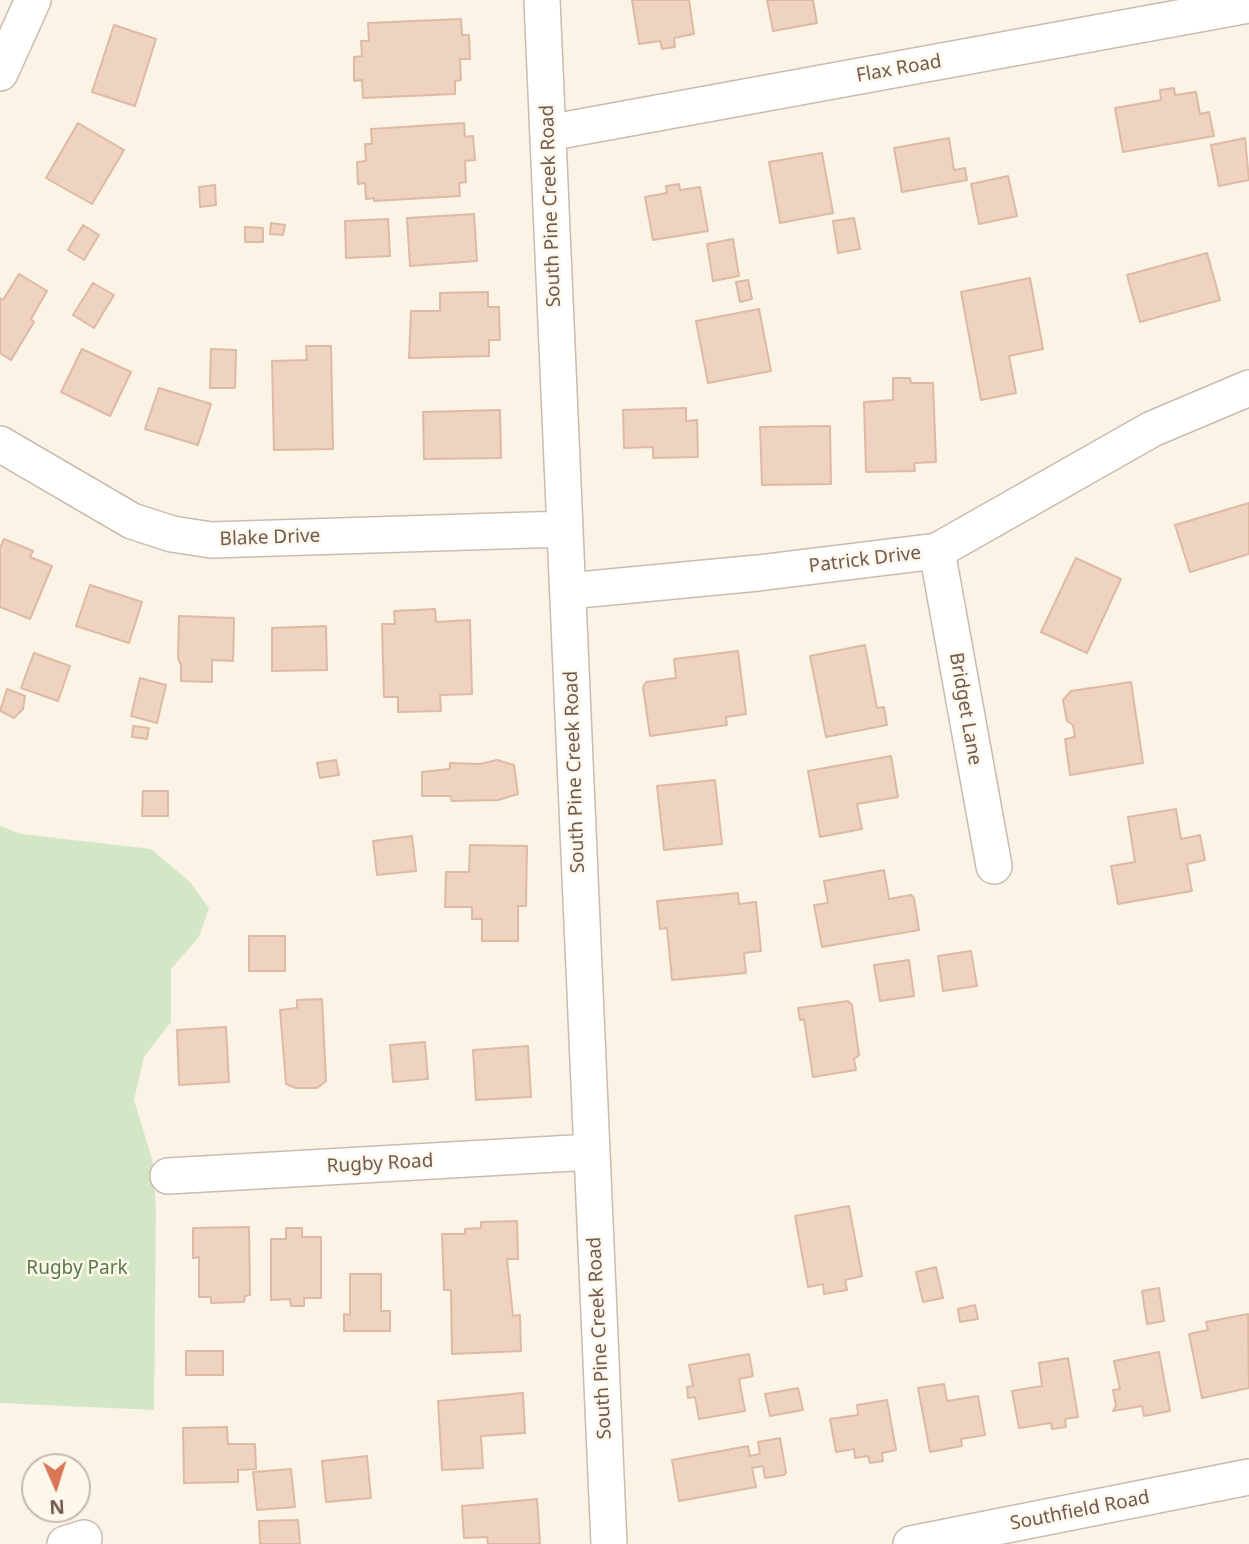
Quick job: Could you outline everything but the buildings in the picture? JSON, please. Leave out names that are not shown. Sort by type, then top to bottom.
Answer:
[{"type":"street","points":[[0,72],[33,0]]},
{"type":"street","name":"South Pine Creek Road","points":[[542,0],[609,1544]]},
{"type":"street","name":"Flax Road","points":[[548,133],[1249,5]]},
{"type":"street","name":"Patrick Drive","points":[[568,591],[758,573],[937,551],[1152,429],[1249,388]]},
{"type":"street","name":"Blake Drive","points":[[0,444],[100,505],[132,521],[172,534],[211,540],[564,529]]},
{"type":"street","name":"Bridget Lane","points":[[937,551],[994,866]]},
{"type":"street","name":"Rugby Road","points":[[168,1176],[591,1152]]},
{"type":"street","name":"Southfield Road","points":[[911,1544],[1249,1477]]},
{"type":"green space","name":"Rugby Park","points":[[0,826],[21,834],[151,849],[190,882],[209,908],[199,937],[171,969],[171,1022],[144,1057],[134,1100],[152,1159],[156,1208],[154,1410],[0,1403]]}]
